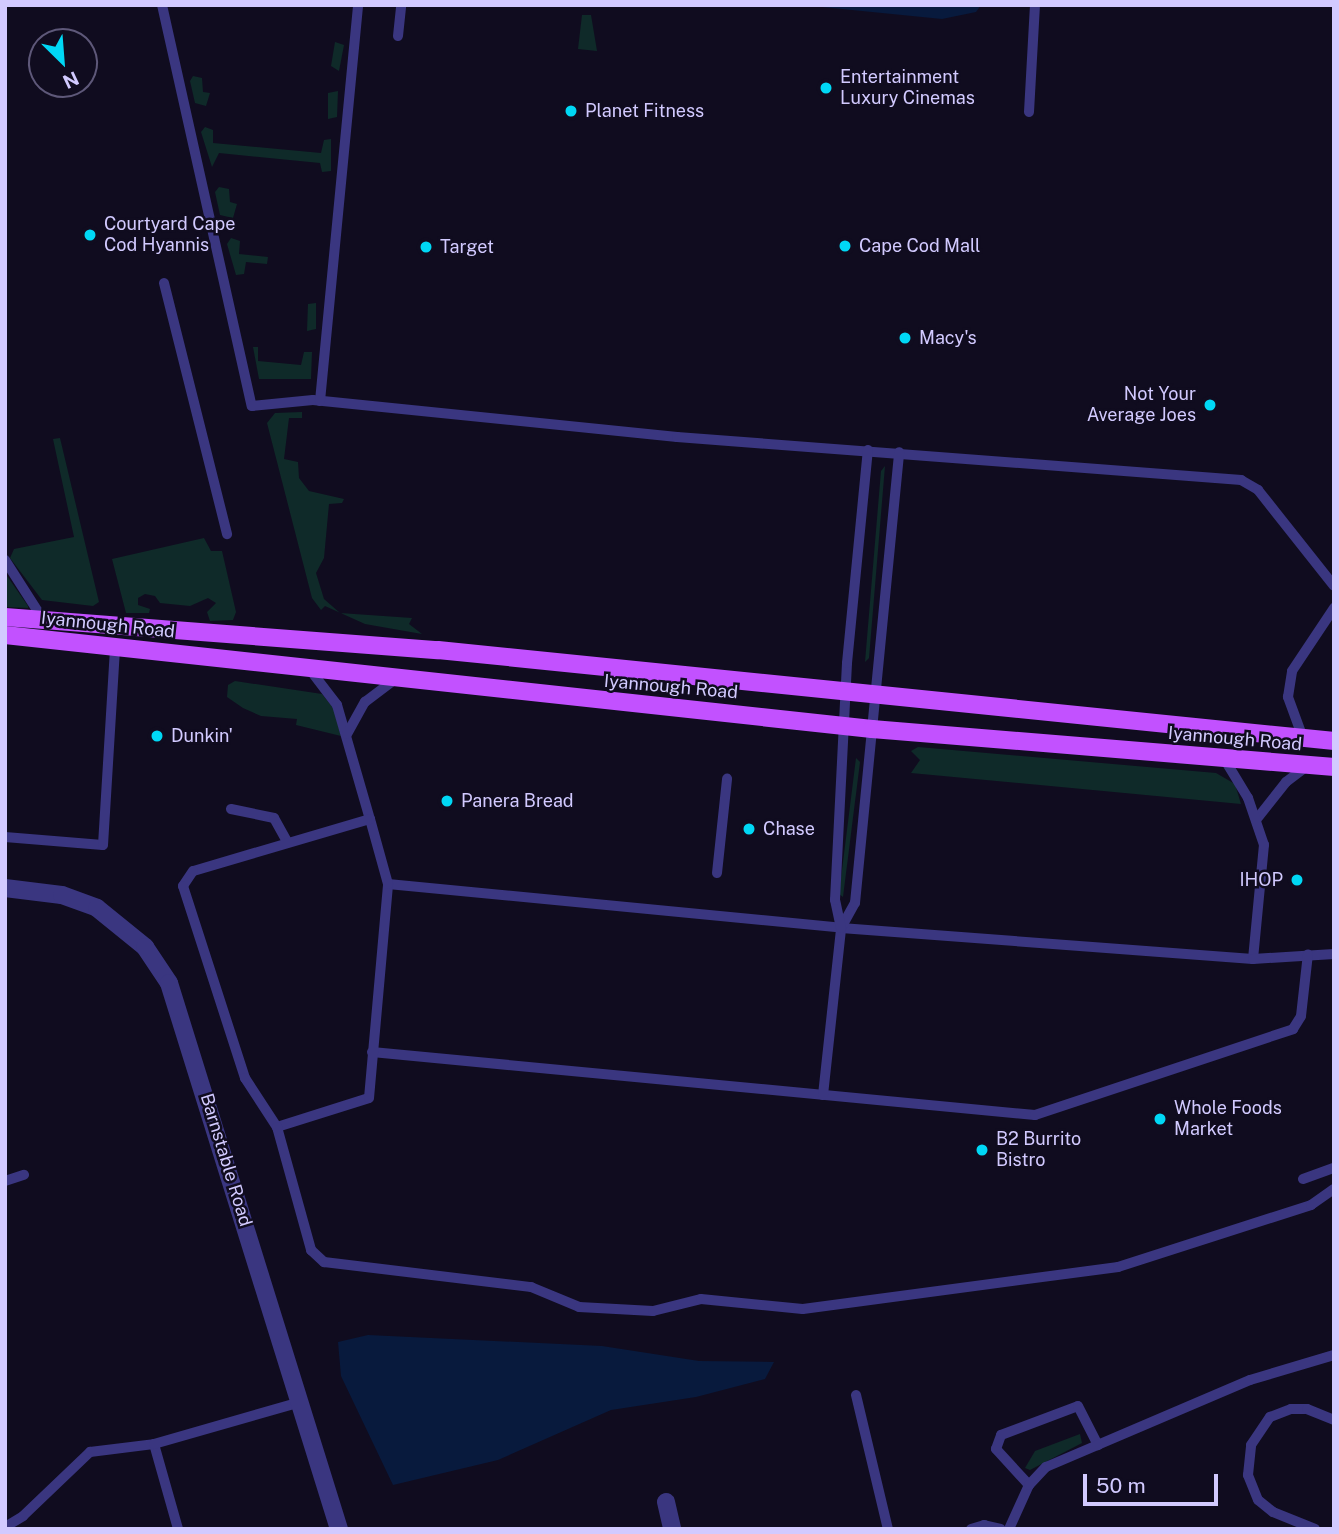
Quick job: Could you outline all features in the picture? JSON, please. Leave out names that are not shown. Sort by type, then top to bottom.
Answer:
[{"type":"main road","name":"Iyannough Road","points":[[5,617],[438,650],[847,689],[1334,741]]},
{"type":"main road","name":"Iyannough Road","points":[[5,635],[394,680],[872,729],[1334,767]]},
{"type":"street","name":"Barnstable Road","points":[[5,888],[62,895],[97,908],[131,934],[162,970],[187,1033],[339,1529]]},
{"type":"street","points":[[666,1502],[671,1529]]},
{"type":"lane","points":[[162,5],[252,406],[320,401],[677,437],[1241,480],[1258,490],[1334,586]]},
{"type":"lane","points":[[320,401],[358,5]]},
{"type":"lane","points":[[398,36],[401,5]]},
{"type":"lane","points":[[1029,113],[1035,5]]},
{"type":"lane","points":[[164,283],[228,534]]},
{"type":"lane","points":[[823,1095],[841,928],[835,900],[844,726],[868,450]]},
{"type":"lane","points":[[841,928],[855,903],[899,452]]},
{"type":"lane","points":[[5,560],[44,621]]},
{"type":"lane","points":[[1303,738],[1288,697],[1290,679],[1312,635],[1334,608]]},
{"type":"lane","points":[[5,837],[104,843],[115,646]]},
{"type":"lane","points":[[277,1127],[369,1098],[388,884],[347,734],[331,693],[311,670]]},
{"type":"lane","points":[[347,734],[365,702],[394,680]]},
{"type":"lane","points":[[1225,760],[1256,820],[1264,845],[1253,959]]},
{"type":"lane","points":[[1256,820],[1286,782],[1307,766]]},
{"type":"lane","points":[[717,873],[727,779]]},
{"type":"lane","points":[[231,809],[274,818],[287,841]]},
{"type":"lane","points":[[370,819],[287,841],[193,871],[183,886],[245,1078],[277,1127],[317,1259],[531,1287],[579,1307],[653,1311],[701,1299],[803,1309],[1118,1267],[1311,1205],[1334,1189]]},
{"type":"lane","points":[[388,884],[841,928],[1253,959],[1334,954]]},
{"type":"lane","points":[[372,1052],[1035,1115],[1293,1029],[1301,1016],[1308,954]]},
{"type":"lane","points":[[1303,1179],[1334,1168]]},
{"type":"lane","points":[[5,1181],[24,1175]]},
{"type":"lane","points":[[1009,1529],[1029,1485],[1042,1470],[1250,1380],[1334,1355]]},
{"type":"lane","points":[[856,1395],[888,1529]]},
{"type":"lane","points":[[5,1527],[23,1516],[90,1452],[154,1444],[300,1402]]},
{"type":"lane","points":[[1029,1485],[996,1449],[1001,1435],[1078,1406],[1098,1445]]},
{"type":"lane","points":[[1315,1529],[1273,1512],[1258,1500],[1248,1475],[1251,1445],[1270,1417],[1291,1409],[1307,1409],[1334,1420]]},
{"type":"lane","points":[[154,1444],[178,1529]]},
{"type":"lane","points":[[971,1529],[984,1525],[1001,1529]]},
{"type":"green space","points":[[582,15],[591,15],[597,51],[578,49]]},
{"type":"green space","points":[[335,42],[344,45],[339,71],[331,66]]},
{"type":"green space","points":[[193,76],[202,78],[203,92],[210,93],[206,106],[195,103],[190,81]]},
{"type":"green space","points":[[338,91],[337,117],[328,119],[328,93]]},
{"type":"green space","points":[[205,127],[213,130],[213,143],[321,153],[324,140],[331,139],[331,171],[322,172],[320,163],[219,153],[212,167],[201,132]]},
{"type":"green space","points":[[219,187],[229,189],[230,202],[237,204],[233,218],[220,215],[215,192]]},
{"type":"green space","points":[[231,238],[240,241],[239,254],[268,257],[267,264],[246,262],[244,274],[236,275],[227,244]]},
{"type":"green space","points":[[316,303],[316,329],[307,331],[308,304]]},
{"type":"green space","points":[[253,347],[258,347],[258,361],[301,365],[304,352],[312,352],[311,379],[259,379]]},
{"type":"green space","points":[[302,412],[302,418],[289,418],[284,459],[298,462],[299,478],[309,491],[344,499],[342,503],[329,504],[324,558],[316,573],[324,599],[339,612],[325,606],[321,610],[312,598],[267,423],[275,413]]},
{"type":"green space","points":[[60,438],[99,602],[93,606],[42,600],[10,558],[14,549],[74,537],[53,439]]},
{"type":"green space","points":[[885,466],[869,658],[865,662],[881,471]]},
{"type":"green space","points":[[204,538],[211,551],[222,551],[236,612],[233,620],[210,621],[207,612],[216,603],[208,598],[190,606],[160,603],[155,596],[145,594],[138,598],[138,605],[150,609],[149,613],[126,613],[112,559]]},
{"type":"green space","points":[[5,573],[28,606],[28,608],[5,607]]},
{"type":"green space","points":[[341,613],[412,618],[409,624],[422,634],[365,624]]},
{"type":"green space","points":[[235,681],[322,694],[334,709],[341,736],[296,725],[297,719],[261,716],[243,708],[227,697],[228,685]]},
{"type":"green space","points":[[918,747],[1216,773],[1235,784],[1241,804],[911,773],[920,760],[911,751]]},
{"type":"green space","points":[[856,758],[860,762],[843,897],[839,894]]},
{"type":"green space","points":[[1080,1434],[1082,1443],[1030,1470],[1025,1468],[1035,1451]]},
{"type":"water","points":[[802,5],[981,5],[976,12],[942,19]]},
{"type":"water","points":[[368,1335],[602,1346],[699,1361],[774,1362],[765,1379],[696,1397],[611,1410],[498,1460],[393,1485],[341,1376],[338,1342]]},
{"type":"place","name":"Entertainment Luxury Cinemas","points":[[826,88]]},
{"type":"place","name":"Planet Fitness","points":[[571,111]]},
{"type":"place","name":"Courtyard Cape Cod Hyannis","points":[[90,235]]},
{"type":"place","name":"Cape Cod Mall","points":[[845,246]]},
{"type":"place","name":"Target","points":[[426,247]]},
{"type":"place","name":"Macy's","points":[[905,338]]},
{"type":"place","name":"Not Your Average Joes","points":[[1210,405]]},
{"type":"place","name":"Dunkin'","points":[[157,736]]},
{"type":"place","name":"Panera Bread","points":[[447,801]]},
{"type":"place","name":"Chase","points":[[749,829]]},
{"type":"place","name":"IHOP","points":[[1297,880]]},
{"type":"place","name":"Whole Foods Market","points":[[1160,1119]]},
{"type":"place","name":"B2 Burrito Bistro","points":[[982,1150]]}]
